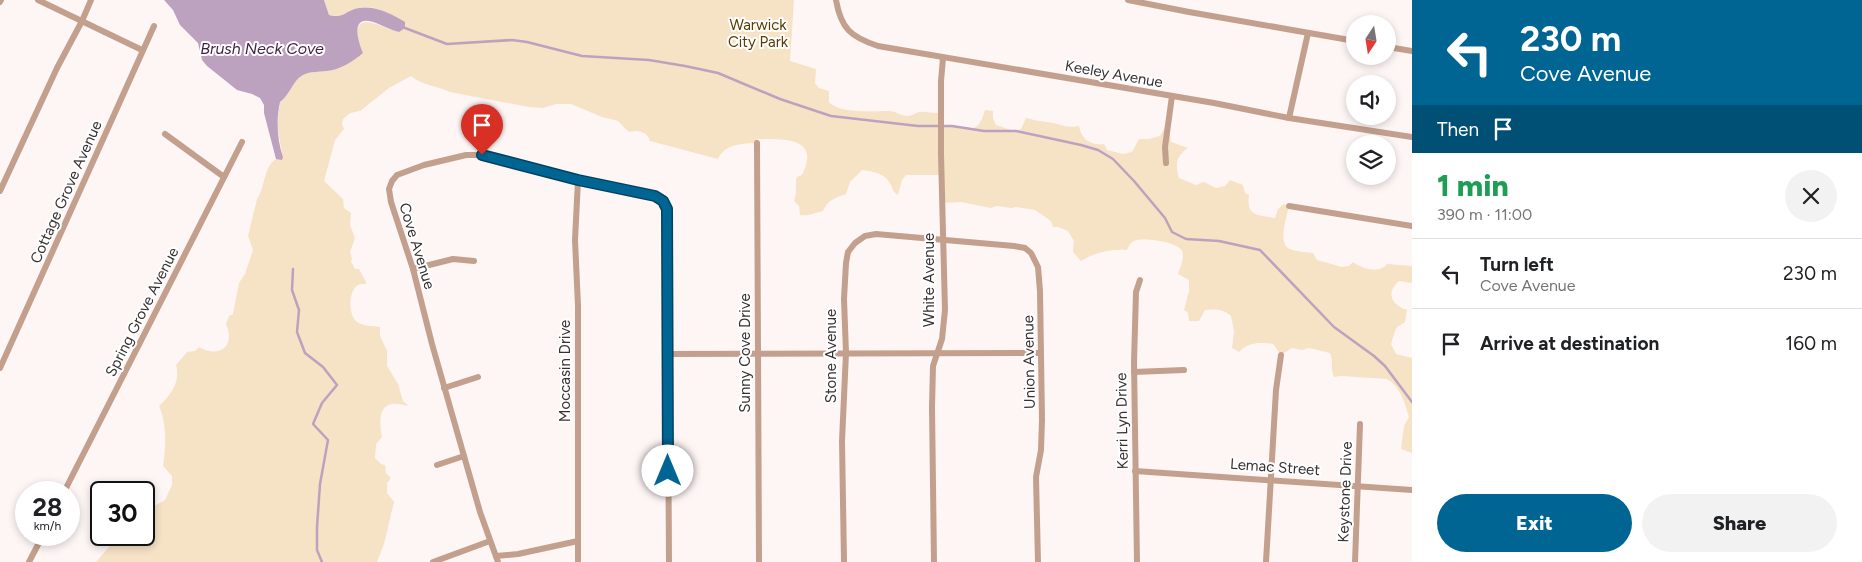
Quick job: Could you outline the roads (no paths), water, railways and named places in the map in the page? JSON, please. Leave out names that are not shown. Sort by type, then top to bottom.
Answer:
[{"type":"street","points":[[38,0],[142,50]]},
{"type":"street","points":[[0,191],[91,0]]},
{"type":"street","name":"Keeley Avenue","points":[[836,0],[838,12],[845,28],[853,35],[878,46],[1214,103],[1289,118],[1412,137]]},
{"type":"street","points":[[1128,0],[1346,39]]},
{"type":"street","name":"Cottage Grove Avenue","points":[[0,368],[154,26]]},
{"type":"street","points":[[1289,118],[1308,33]]},
{"type":"street","points":[[1396,48],[1412,51]]},
{"type":"street","name":"White Avenue","points":[[934,562],[933,366],[936,352],[942,339],[945,310],[940,120],[942,58]]},
{"type":"street","points":[[1166,163],[1165,147],[1172,96]]},
{"type":"street","points":[[165,134],[224,177]]},
{"type":"street","name":"Spring Grove Avenue","points":[[70,481],[242,142]]},
{"type":"street","name":"Sunny Cove Drive","points":[[757,143],[759,562]]},
{"type":"street","name":"Cove Avenue","points":[[497,559],[480,512],[444,388],[413,269],[391,202],[389,189],[397,175],[424,165],[466,155],[482,155],[578,180],[655,196],[663,201],[667,209],[669,562]]},
{"type":"street","name":"Moccasin Drive","points":[[578,180],[575,240],[578,306],[578,562]]},
{"type":"street","points":[[1289,206],[1412,226]]},
{"type":"street","name":"Stone Avenue","points":[[844,562],[842,441],[846,353],[844,299],[848,252],[855,243],[865,236],[876,234],[943,239]]},
{"type":"street","name":"Union Avenue","points":[[943,239],[1025,248],[1031,253],[1038,267],[1042,420],[1041,450],[1036,478],[1038,562]]},
{"type":"street","points":[[413,269],[453,259],[474,261]]},
{"type":"street","name":"Kerri Lyn Drive","points":[[1137,562],[1134,372],[1136,292],[1140,280]]},
{"type":"street","points":[[668,354],[1040,353]]},
{"type":"street","points":[[1266,562],[1276,390],[1281,355]]},
{"type":"street","points":[[1134,372],[1184,370]]},
{"type":"street","points":[[444,388],[478,377]]},
{"type":"street","name":"Keystone Drive","points":[[1355,562],[1360,424]]},
{"type":"street","points":[[437,465],[464,456]]},
{"type":"street","name":"Lemac Street","points":[[1135,471],[1412,490]]},
{"type":"street","points":[[434,562],[490,540]]},
{"type":"street","points":[[497,559],[578,541]]},
{"type":"street","points":[[29,562],[37,546]]},
{"type":"water","name":"Brush Neck Cove","points":[[164,0],[324,0],[329,15],[338,16],[355,9],[371,8],[389,13],[400,19],[405,22],[405,28],[399,32],[376,23],[362,22],[359,24],[358,35],[363,53],[341,67],[312,72],[297,80],[280,102],[278,130],[282,160],[276,159],[264,113],[264,105],[260,98],[237,90],[207,66],[202,60],[198,43],[180,25],[173,10]]},
{"type":"waterway","points":[[405,28],[447,44],[512,40],[582,56],[649,60],[685,66],[718,73],[780,99],[831,116],[918,126],[952,126],[984,131],[1016,131],[1098,150],[1113,159],[1134,181],[1165,218],[1172,232],[1186,239],[1219,241],[1260,250],[1334,327],[1385,366],[1412,402]]},
{"type":"waterway","points":[[293,269],[292,290],[299,310],[297,332],[305,353],[323,367],[337,385],[322,403],[313,424],[328,440],[320,484],[317,527],[317,550],[322,562]]},
{"type":"park label","name":"Warwick City Park","points":[[758,34]]}]
